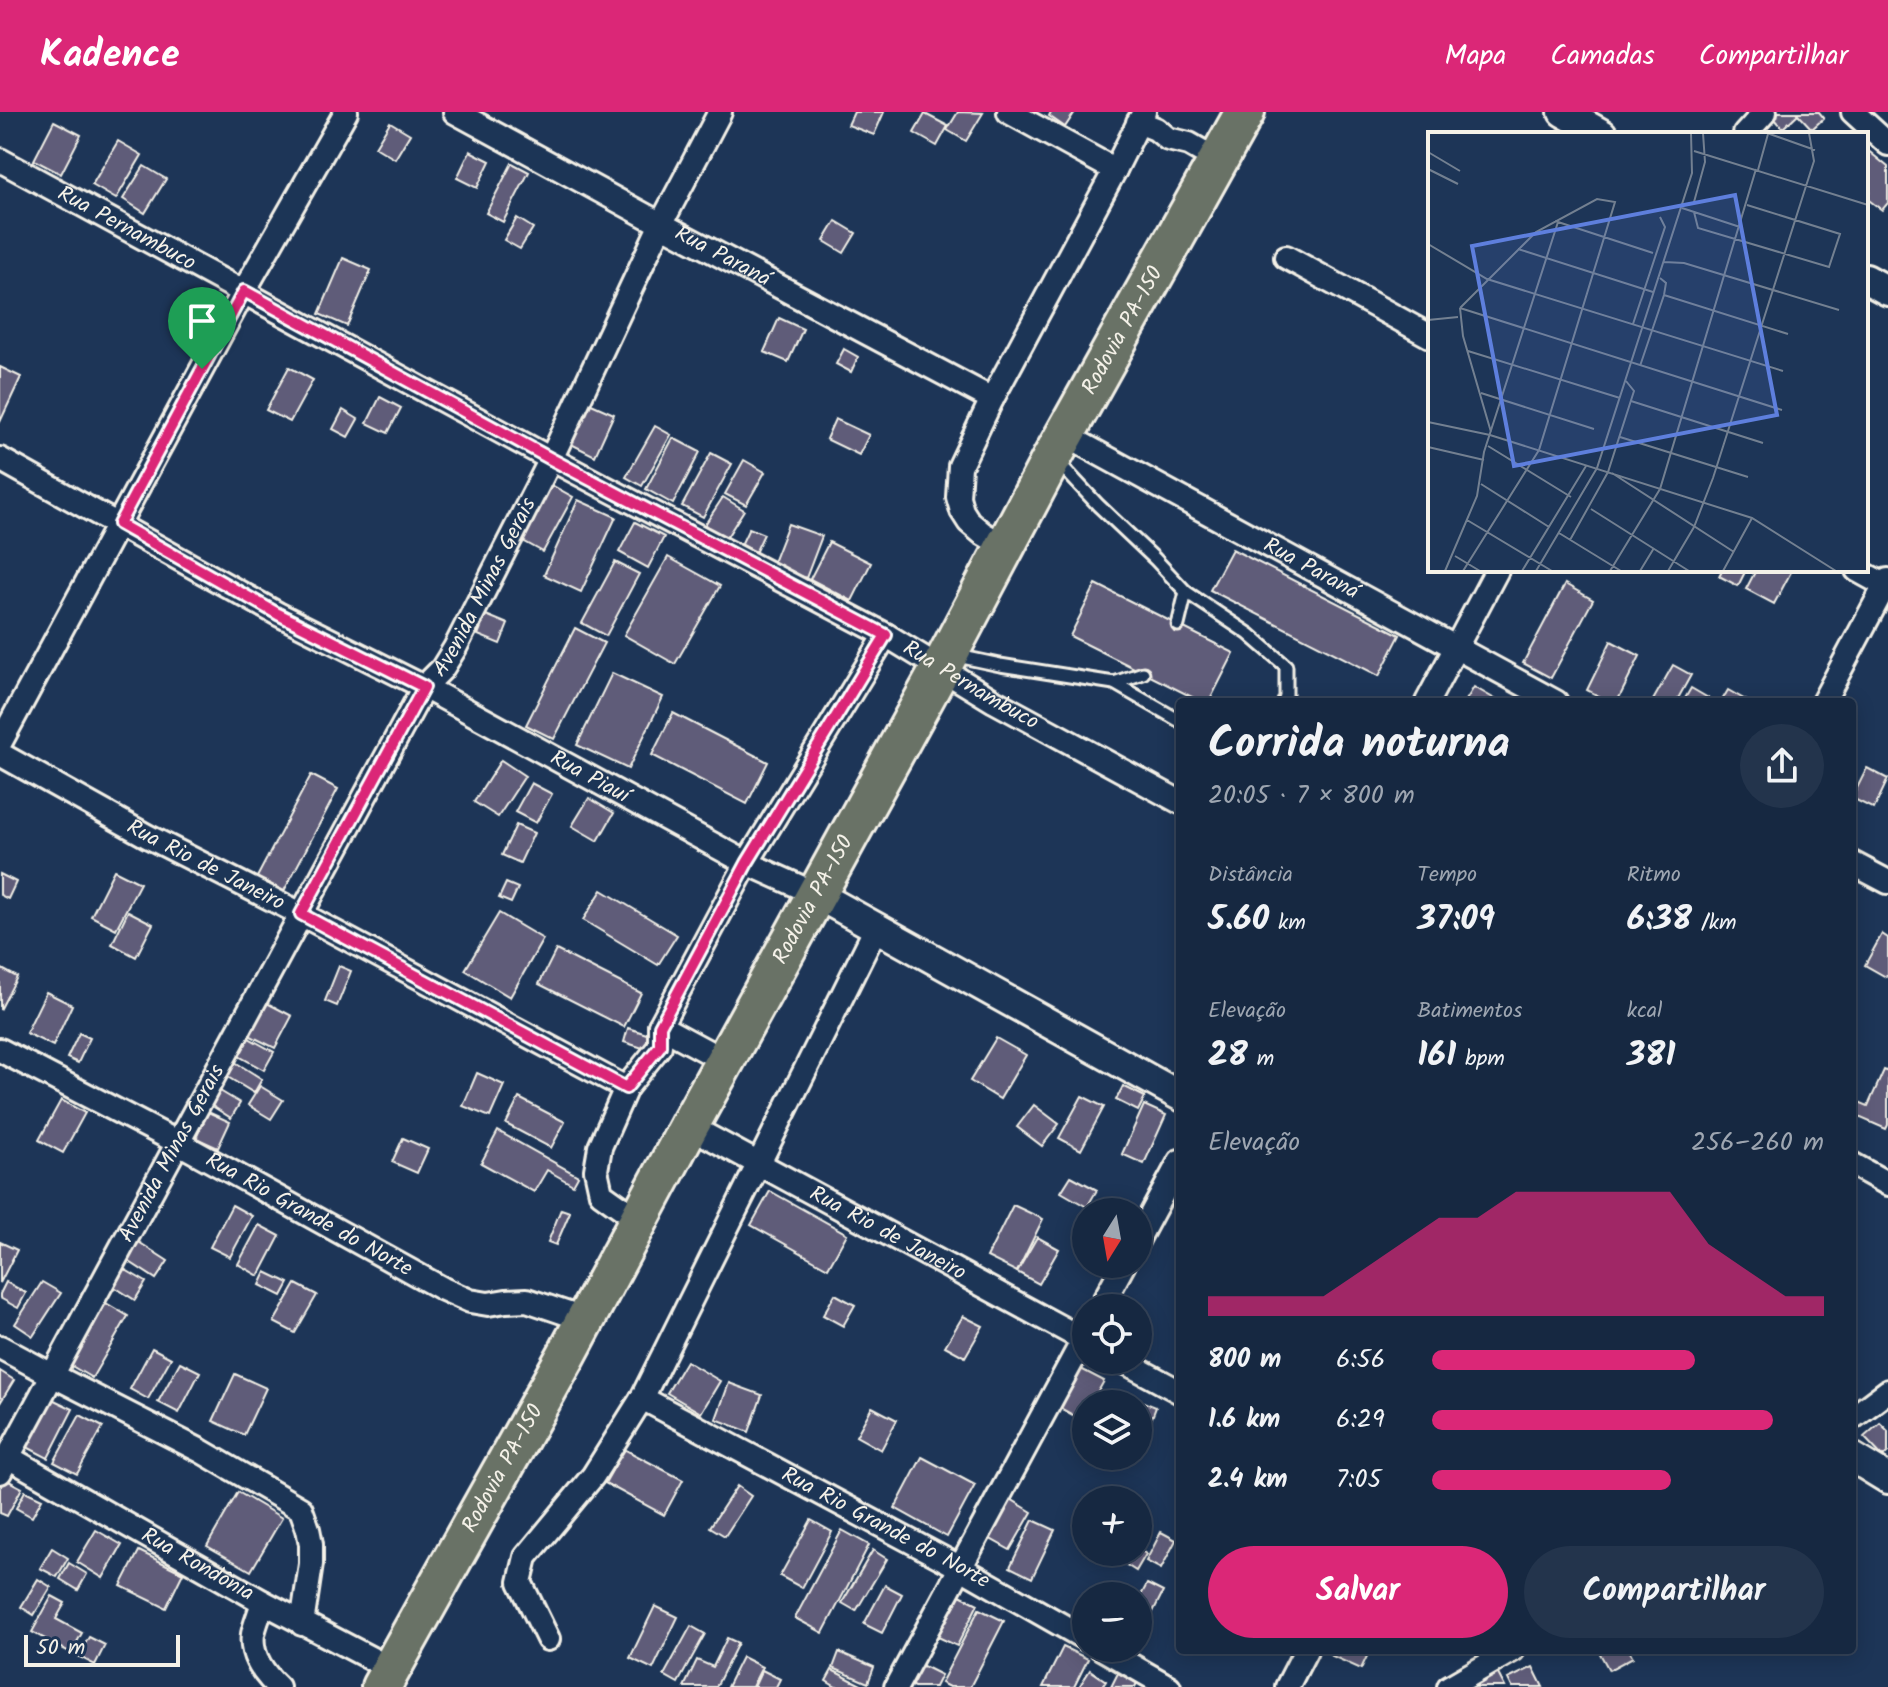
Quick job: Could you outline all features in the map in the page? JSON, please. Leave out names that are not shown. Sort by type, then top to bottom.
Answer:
[{"type":"highway","name":"Rodovia PA-150","points":[[386,1678],[586,1320],[1059,446],[1245,112]]},
{"type":"street","points":[[0,743],[244,291],[346,112]]},
{"type":"street","name":"Rua Paraná","points":[[455,112],[992,399]]},
{"type":"street","name":"Avenida Minas Gerais","points":[[4,1464],[424,687],[442,669],[455,648],[551,459],[661,224],[720,112]]},
{"type":"street","points":[[1009,112],[1115,170]]},
{"type":"street","points":[[1563,112],[1598,132]]},
{"type":"street","points":[[1747,132],[1765,112]]},
{"type":"street","points":[[1853,112],[1888,144]]},
{"type":"street","points":[[1006,547],[982,533],[962,511],[958,497],[960,466],[992,399],[1141,117],[1168,139],[1189,144],[1217,160]]},
{"type":"street","name":"Rua Pernambuco","points":[[0,160],[551,459],[886,635],[945,661],[994,701],[1176,800]]},
{"type":"street","points":[[1286,257],[1428,335]]},
{"type":"street","points":[[1868,280],[1888,291]]},
{"type":"street","name":"Rua Paraná","points":[[1059,446],[1456,647],[1549,698]]},
{"type":"street","name":"Rua Piauí","points":[[0,459],[278,614],[424,687],[747,863],[816,894],[1176,1094]]},
{"type":"street","points":[[1429,698],[1496,572]]},
{"type":"street","points":[[1825,698],[1887,584],[1861,572]]},
{"type":"street","points":[[639,1220],[601,1193],[596,1170],[600,1147],[626,1088],[660,1046],[660,1026],[747,863],[886,635]]},
{"type":"street","name":"Rua Rio de Janeiro","points":[[0,754],[147,836],[301,914],[626,1088]]},
{"type":"street","points":[[1856,865],[1888,882]]},
{"type":"street","points":[[548,1639],[520,1582],[526,1557],[593,1476],[642,1398],[876,928]]},
{"type":"street","points":[[660,1026],[725,1061]]},
{"type":"street","name":"Rua Rio Grande do Norte","points":[[0,1050],[179,1143],[443,1289],[470,1301],[488,1304],[527,1300],[586,1320]]},
{"type":"street","name":"Rua Rio de Janeiro","points":[[689,1126],[1072,1331]]},
{"type":"street","points":[[1856,1166],[1888,1184]]},
{"type":"street","points":[[1152,1213],[1176,1168]]},
{"type":"street","points":[[0,1347],[201,1451],[301,1509],[311,1544],[302,1624]]},
{"type":"street","points":[[896,1687],[1072,1362]]},
{"type":"street","points":[[1147,1374],[1176,1390]]},
{"type":"street","points":[[1856,1415],[1888,1391]]},
{"type":"street","name":"Rua Rio Grande do Norte","points":[[642,1398],[961,1568],[1072,1631]]},
{"type":"street","points":[[1856,1459],[1888,1479]]},
{"type":"street","name":"Rua Rondônia","points":[[4,1464],[263,1602],[386,1678]]},
{"type":"street","points":[[263,1602],[252,1637],[264,1674],[278,1687]]},
{"type":"street","points":[[1287,1687],[1304,1654]]},
{"type":"street","points":[[1449,1687],[1506,1654]]},
{"type":"street","points":[[1125,1662],[1169,1687]]},
{"type":"lane","points":[[1059,446],[1098,505],[1186,592],[1249,634],[1286,666],[1286,698]]},
{"type":"lane","points":[[1178,625],[1186,592]]},
{"type":"lane","points":[[945,661],[1000,665],[1114,683],[1176,719]]},
{"type":"lane","points":[[1114,683],[1143,673]]},
{"type":"building","points":[[854,112],[884,112],[874,135],[848,125]]},
{"type":"building","points":[[958,112],[983,113],[966,141],[947,130]]},
{"type":"building","points":[[1051,112],[1075,112],[1065,127],[1049,116]]},
{"type":"building","points":[[1779,112],[1819,112],[1824,118],[1812,129],[1798,114],[1783,128],[1773,117]]},
{"type":"building","points":[[925,114],[948,126],[937,146],[914,133]]},
{"type":"building","points":[[54,121],[81,135],[61,174],[34,160]]},
{"type":"building","points":[[390,122],[410,134],[395,159],[375,147]]},
{"type":"building","points":[[118,141],[142,155],[116,199],[92,185]]},
{"type":"building","points":[[470,151],[490,161],[477,188],[457,178]]},
{"type":"building","points":[[1868,151],[1888,167],[1888,203],[1882,210],[1868,200]]},
{"type":"building","points":[[512,163],[529,172],[503,222],[486,213]]},
{"type":"building","points":[[144,166],[166,179],[145,213],[123,199]]},
{"type":"building","points":[[517,218],[533,228],[520,249],[504,240]]},
{"type":"building","points":[[836,221],[856,233],[844,253],[824,241]]},
{"type":"building","points":[[343,258],[371,270],[347,326],[319,314]]},
{"type":"building","points":[[779,318],[803,329],[788,362],[764,352]]},
{"type":"building","points":[[844,349],[858,357],[851,372],[836,364]]},
{"type":"building","points":[[0,367],[21,377],[0,422]]},
{"type":"building","points":[[289,367],[313,380],[290,422],[266,410]]},
{"type":"building","points":[[380,397],[401,408],[388,433],[367,423]]},
{"type":"building","points":[[589,403],[614,414],[595,456],[571,444]]},
{"type":"building","points":[[343,410],[358,419],[348,437],[333,429]]},
{"type":"building","points":[[835,419],[869,435],[859,455],[826,439]]},
{"type":"building","points":[[655,426],[671,435],[642,486],[626,477]]},
{"type":"building","points":[[673,438],[700,452],[673,504],[646,489]]},
{"type":"building","points":[[711,453],[732,464],[703,517],[682,506]]},
{"type":"building","points":[[744,460],[765,472],[746,505],[725,494]]},
{"type":"building","points":[[546,482],[573,497],[543,552],[516,537]]},
{"type":"building","points":[[723,497],[744,510],[725,540],[704,526]]},
{"type":"building","points":[[578,500],[616,517],[581,592],[544,575]]},
{"type":"building","points":[[635,522],[664,537],[648,568],[619,552]]},
{"type":"building","points":[[788,524],[822,536],[806,578],[772,565]]},
{"type":"building","points":[[749,528],[764,534],[755,553],[740,547]]},
{"type":"building","points":[[829,542],[871,563],[852,601],[810,579]]},
{"type":"building","points":[[1232,549],[1400,635],[1379,676],[1210,590]]},
{"type":"building","points":[[668,557],[720,586],[675,664],[624,635]]},
{"type":"building","points":[[615,562],[639,574],[606,636],[582,623]]},
{"type":"building","points":[[1721,572],[1745,572],[1738,586],[1719,576]]},
{"type":"building","points":[[1755,572],[1791,572],[1774,604],[1746,589]]},
{"type":"building","points":[[1096,584],[1234,653],[1211,698],[1194,698],[1070,636]]},
{"type":"building","points":[[1565,584],[1593,600],[1551,678],[1523,663]]},
{"type":"building","points":[[486,615],[508,624],[500,644],[478,635]]},
{"type":"building","points":[[575,628],[604,643],[554,739],[526,725]]},
{"type":"building","points":[[1611,641],[1640,656],[1619,698],[1602,698],[1587,690]]},
{"type":"building","points":[[1673,665],[1691,675],[1678,698],[1654,698]]},
{"type":"building","points":[[612,673],[663,697],[628,769],[577,745]]},
{"type":"building","points":[[1474,687],[1493,698],[1467,698]]},
{"type":"building","points":[[1691,688],[1708,698],[1685,698]]},
{"type":"building","points":[[1728,690],[1742,698],[1723,698]]},
{"type":"building","points":[[673,713],[768,762],[747,804],[652,755]]},
{"type":"building","points":[[501,760],[525,776],[498,817],[474,802]]},
{"type":"building","points":[[1867,768],[1888,779],[1874,809],[1856,800],[1856,790]]},
{"type":"building","points":[[311,775],[338,789],[283,893],[256,879]]},
{"type":"building","points":[[531,783],[552,794],[536,823],[515,812]]},
{"type":"building","points":[[589,798],[614,813],[598,841],[572,826]]},
{"type":"building","points":[[516,825],[534,833],[520,863],[502,855]]},
{"type":"building","points":[[114,870],[140,883],[116,929],[91,916]]},
{"type":"building","points":[[0,874],[16,882],[8,899],[0,895]]},
{"type":"building","points":[[506,883],[518,888],[511,903],[499,898]]},
{"type":"building","points":[[602,890],[677,935],[658,965],[583,920]]},
{"type":"building","points":[[128,911],[153,924],[136,957],[112,944]]},
{"type":"building","points":[[499,913],[543,939],[510,997],[465,970]]},
{"type":"building","points":[[1882,934],[1888,938],[1886,977],[1865,965]]},
{"type":"building","points":[[556,950],[641,993],[624,1027],[539,984]]},
{"type":"building","points":[[339,966],[351,971],[337,1006],[325,1001]]},
{"type":"building","points":[[0,968],[17,977],[0,1010]]},
{"type":"building","points":[[46,992],[72,1005],[53,1046],[26,1033]]},
{"type":"building","points":[[265,1002],[292,1016],[275,1048],[247,1034]]},
{"type":"building","points":[[628,1028],[656,1037],[652,1051],[624,1042]]},
{"type":"building","points":[[79,1033],[90,1038],[78,1063],[67,1058]]},
{"type":"building","points":[[247,1037],[274,1052],[264,1070],[237,1055]]},
{"type":"building","points":[[996,1038],[1026,1055],[1000,1099],[970,1081]]},
{"type":"building","points":[[235,1062],[262,1079],[254,1093],[226,1076]]},
{"type":"building","points":[[1884,1070],[1888,1072],[1886,1129],[1856,1116],[1859,1102],[1868,1106]]},
{"type":"building","points":[[477,1073],[504,1085],[490,1117],[463,1106]]},
{"type":"building","points":[[260,1086],[283,1100],[271,1119],[248,1105]]},
{"type":"building","points":[[1123,1086],[1145,1097],[1138,1111],[1116,1100]]},
{"type":"building","points":[[215,1088],[240,1103],[231,1118],[206,1102]]},
{"type":"building","points":[[1082,1096],[1104,1107],[1081,1150],[1059,1138]]},
{"type":"building","points":[[519,1098],[565,1122],[551,1148],[506,1124]]},
{"type":"building","points":[[61,1100],[85,1113],[63,1153],[39,1140]]},
{"type":"building","points":[[1034,1105],[1059,1124],[1042,1146],[1017,1127]]},
{"type":"building","points":[[1144,1105],[1166,1115],[1144,1164],[1122,1154]]},
{"type":"building","points":[[208,1112],[230,1122],[218,1148],[196,1138]]},
{"type":"building","points":[[498,1131],[578,1176],[573,1185],[547,1170],[534,1192],[481,1163]]},
{"type":"building","points":[[403,1138],[428,1149],[417,1173],[392,1162]]},
{"type":"building","points":[[1071,1176],[1097,1190],[1092,1198],[1072,1198],[1061,1192]]},
{"type":"building","points":[[770,1191],[847,1234],[828,1268],[751,1225]]},
{"type":"building","points":[[232,1205],[252,1216],[230,1257],[210,1247]]},
{"type":"building","points":[[1013,1205],[1043,1219],[1017,1272],[987,1257]]},
{"type":"building","points":[[561,1209],[570,1212],[556,1245],[548,1242]]},
{"type":"building","points":[[259,1225],[280,1236],[259,1276],[238,1264]]},
{"type":"building","points":[[1037,1237],[1059,1249],[1039,1284],[1017,1272]]},
{"type":"building","points":[[134,1239],[168,1261],[156,1279],[122,1257]]},
{"type":"building","points":[[0,1242],[17,1250],[0,1283]]},
{"type":"building","points":[[124,1269],[146,1282],[135,1300],[113,1286]]},
{"type":"building","points":[[266,1272],[289,1283],[282,1296],[260,1285]]},
{"type":"building","points":[[6,1282],[26,1293],[18,1308],[0,1298]]},
{"type":"building","points":[[42,1282],[61,1293],[33,1336],[15,1324]]},
{"type":"building","points":[[296,1284],[317,1295],[295,1333],[274,1322]]},
{"type":"building","points":[[835,1294],[855,1305],[843,1326],[823,1315]]},
{"type":"building","points":[[106,1303],[128,1316],[92,1378],[70,1365]]},
{"type":"building","points":[[963,1316],[983,1326],[965,1357],[945,1346]]},
{"type":"building","points":[[152,1348],[171,1358],[148,1399],[130,1389]]},
{"type":"building","points":[[686,1361],[720,1381],[701,1413],[667,1393]]},
{"type":"building","points":[[180,1362],[200,1372],[179,1413],[158,1402]]},
{"type":"building","points":[[0,1371],[14,1380],[0,1403]]},
{"type":"building","points":[[235,1374],[266,1388],[244,1435],[213,1421]]},
{"type":"building","points":[[1078,1374],[1091,1374],[1104,1381],[1099,1390],[1072,1390],[1072,1415],[1060,1408]]},
{"type":"building","points":[[729,1383],[762,1395],[749,1432],[716,1419]]},
{"type":"building","points":[[50,1398],[73,1409],[48,1458],[25,1446]]},
{"type":"building","points":[[872,1407],[897,1420],[881,1450],[856,1436]]},
{"type":"building","points":[[80,1415],[103,1427],[77,1474],[54,1462]]},
{"type":"building","points":[[1880,1423],[1888,1431],[1888,1452],[1883,1457],[1864,1437]]},
{"type":"building","points":[[624,1449],[683,1480],[664,1515],[605,1483]]},
{"type":"building","points":[[922,1457],[975,1485],[947,1537],[895,1508]]},
{"type":"building","points":[[5,1479],[22,1488],[7,1516],[0,1513],[0,1489]]},
{"type":"building","points":[[737,1486],[751,1496],[725,1536],[710,1527]]},
{"type":"building","points":[[25,1491],[42,1499],[32,1517],[16,1508]]},
{"type":"building","points":[[238,1492],[282,1518],[251,1571],[207,1546]]},
{"type":"building","points":[[1009,1498],[1032,1512],[1010,1550],[987,1537]]},
{"type":"building","points":[[811,1520],[832,1532],[802,1588],[780,1576]]},
{"type":"building","points":[[1033,1520],[1055,1530],[1032,1578],[1010,1567]]},
{"type":"building","points":[[96,1530],[122,1545],[103,1578],[77,1562]]},
{"type":"building","points":[[842,1530],[869,1545],[823,1633],[795,1618]]},
{"type":"building","points":[[1161,1532],[1176,1540],[1161,1569],[1152,1564],[1152,1549]]},
{"type":"building","points":[[52,1548],[68,1558],[57,1577],[40,1568]]},
{"type":"building","points":[[873,1550],[887,1559],[856,1611],[842,1603]]},
{"type":"building","points":[[139,1551],[183,1573],[166,1608],[121,1586]]},
{"type":"building","points":[[69,1563],[87,1574],[78,1590],[60,1579]]},
{"type":"building","points":[[38,1579],[51,1587],[34,1615],[21,1607]]},
{"type":"building","points":[[885,1585],[902,1594],[882,1633],[864,1624]]},
{"type":"building","points":[[1152,1586],[1163,1592],[1152,1614]]},
{"type":"building","points":[[958,1594],[978,1604],[957,1646],[936,1636]]},
{"type":"building","points":[[52,1596],[65,1603],[56,1619],[82,1633],[71,1653],[32,1632]]},
{"type":"building","points":[[655,1606],[678,1617],[653,1669],[630,1658]]},
{"type":"building","points":[[979,1609],[1004,1621],[970,1687],[949,1687],[941,1683]]},
{"type":"building","points":[[691,1626],[705,1634],[678,1683],[664,1675]]},
{"type":"building","points":[[89,1637],[105,1645],[95,1665],[78,1656]]},
{"type":"building","points":[[727,1638],[738,1643],[716,1687],[684,1687],[697,1660],[713,1667]]},
{"type":"building","points":[[1063,1647],[1072,1651],[1072,1662],[1086,1662],[1074,1687],[1043,1687]]},
{"type":"building","points":[[839,1652],[874,1667],[868,1683],[833,1668]]},
{"type":"building","points":[[1330,1654],[1368,1654],[1361,1669]]},
{"type":"building","points":[[1600,1654],[1631,1654],[1633,1657],[1609,1670]]},
{"type":"building","points":[[742,1657],[762,1667],[752,1687],[727,1687]]},
{"type":"building","points":[[913,1661],[941,1675],[935,1687],[914,1687],[903,1681]]},
{"type":"building","points":[[1533,1667],[1543,1687],[1512,1687],[1508,1679]]},
{"type":"building","points":[[762,1670],[780,1679],[776,1687],[754,1687]]},
{"type":"building","points":[[832,1670],[860,1687],[836,1687],[826,1681]]},
{"type":"building","points":[[1090,1670],[1106,1681],[1102,1687],[1079,1687]]},
{"type":"building","points":[[1496,1670],[1505,1687],[1463,1687]]},
{"type":"building","points":[[1118,1673],[1137,1683],[1135,1687],[1111,1687]]},
{"type":"route","points":[[244,291],[551,459],[886,635],[747,863],[660,1026],[660,1046],[626,1088],[301,914],[424,687],[278,614],[119,524],[202,369],[244,291]]}]
